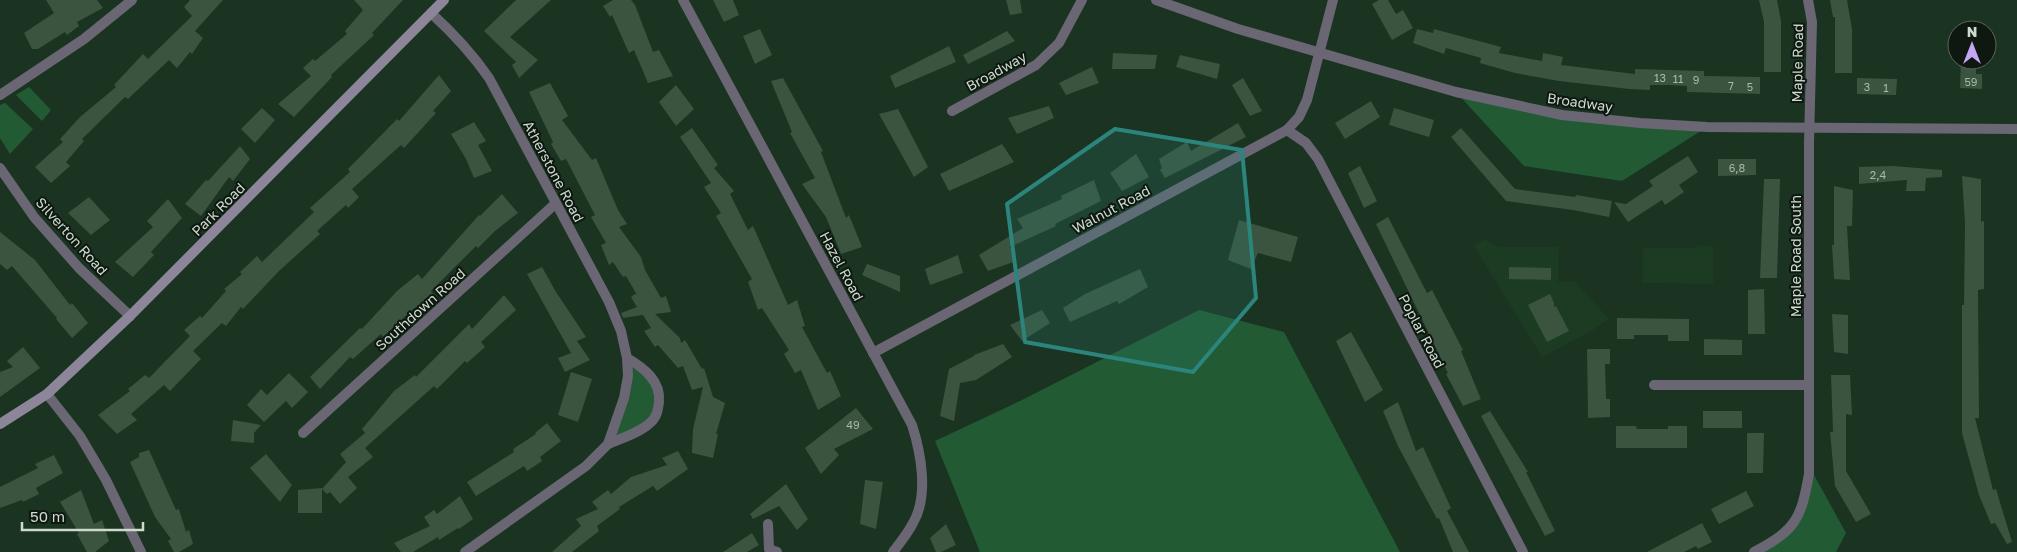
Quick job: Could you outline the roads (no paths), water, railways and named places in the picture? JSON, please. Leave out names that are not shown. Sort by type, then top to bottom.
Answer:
[{"type":"street","points":[[0,95],[84,39],[132,0]]},
{"type":"street","name":"Park Road","points":[[0,424],[47,394],[130,316],[444,0]]},
{"type":"street","name":"Hazel Road","points":[[683,0],[912,425],[920,448],[922,472],[921,498],[914,522],[893,552]]},
{"type":"street","name":"Broadway","points":[[952,111],[1036,65],[1059,43],[1082,0]]},
{"type":"street","name":"Broadway","points":[[1156,0],[1238,29],[1456,92],[1562,115],[1640,123],[1707,127],[2017,129]]},
{"type":"street","name":"Walnut Road","points":[[873,353],[1287,130],[1299,117],[1307,100],[1334,0]]},
{"type":"street","name":"Maple Road","points":[[1808,0],[1812,22],[1810,127]]},
{"type":"street","name":"Atherstone Road","points":[[431,13],[459,38],[488,78],[609,302],[621,331],[627,358],[628,376],[624,398],[608,444]]},
{"type":"street","name":"Maple Road South","points":[[1754,552],[1780,538],[1795,522],[1805,499],[1809,474],[1810,127]]},
{"type":"street","name":"Poplar Road","points":[[1287,130],[1306,143],[1318,159],[1524,552]]},
{"type":"street","name":"Silverton Road","points":[[0,168],[34,217],[66,254],[130,316]]},
{"type":"street","name":"Southdown Road","points":[[303,434],[555,204]]},
{"type":"street","name":"Atherstone Road","points":[[466,552],[586,466],[608,444],[635,433],[650,423],[658,412],[660,392],[652,377],[642,367],[627,358]]},
{"type":"street","points":[[1654,385],[1808,385]]},
{"type":"street","points":[[47,394],[80,436],[106,480],[141,552]]},
{"type":"street","points":[[768,524],[770,551]]}]
